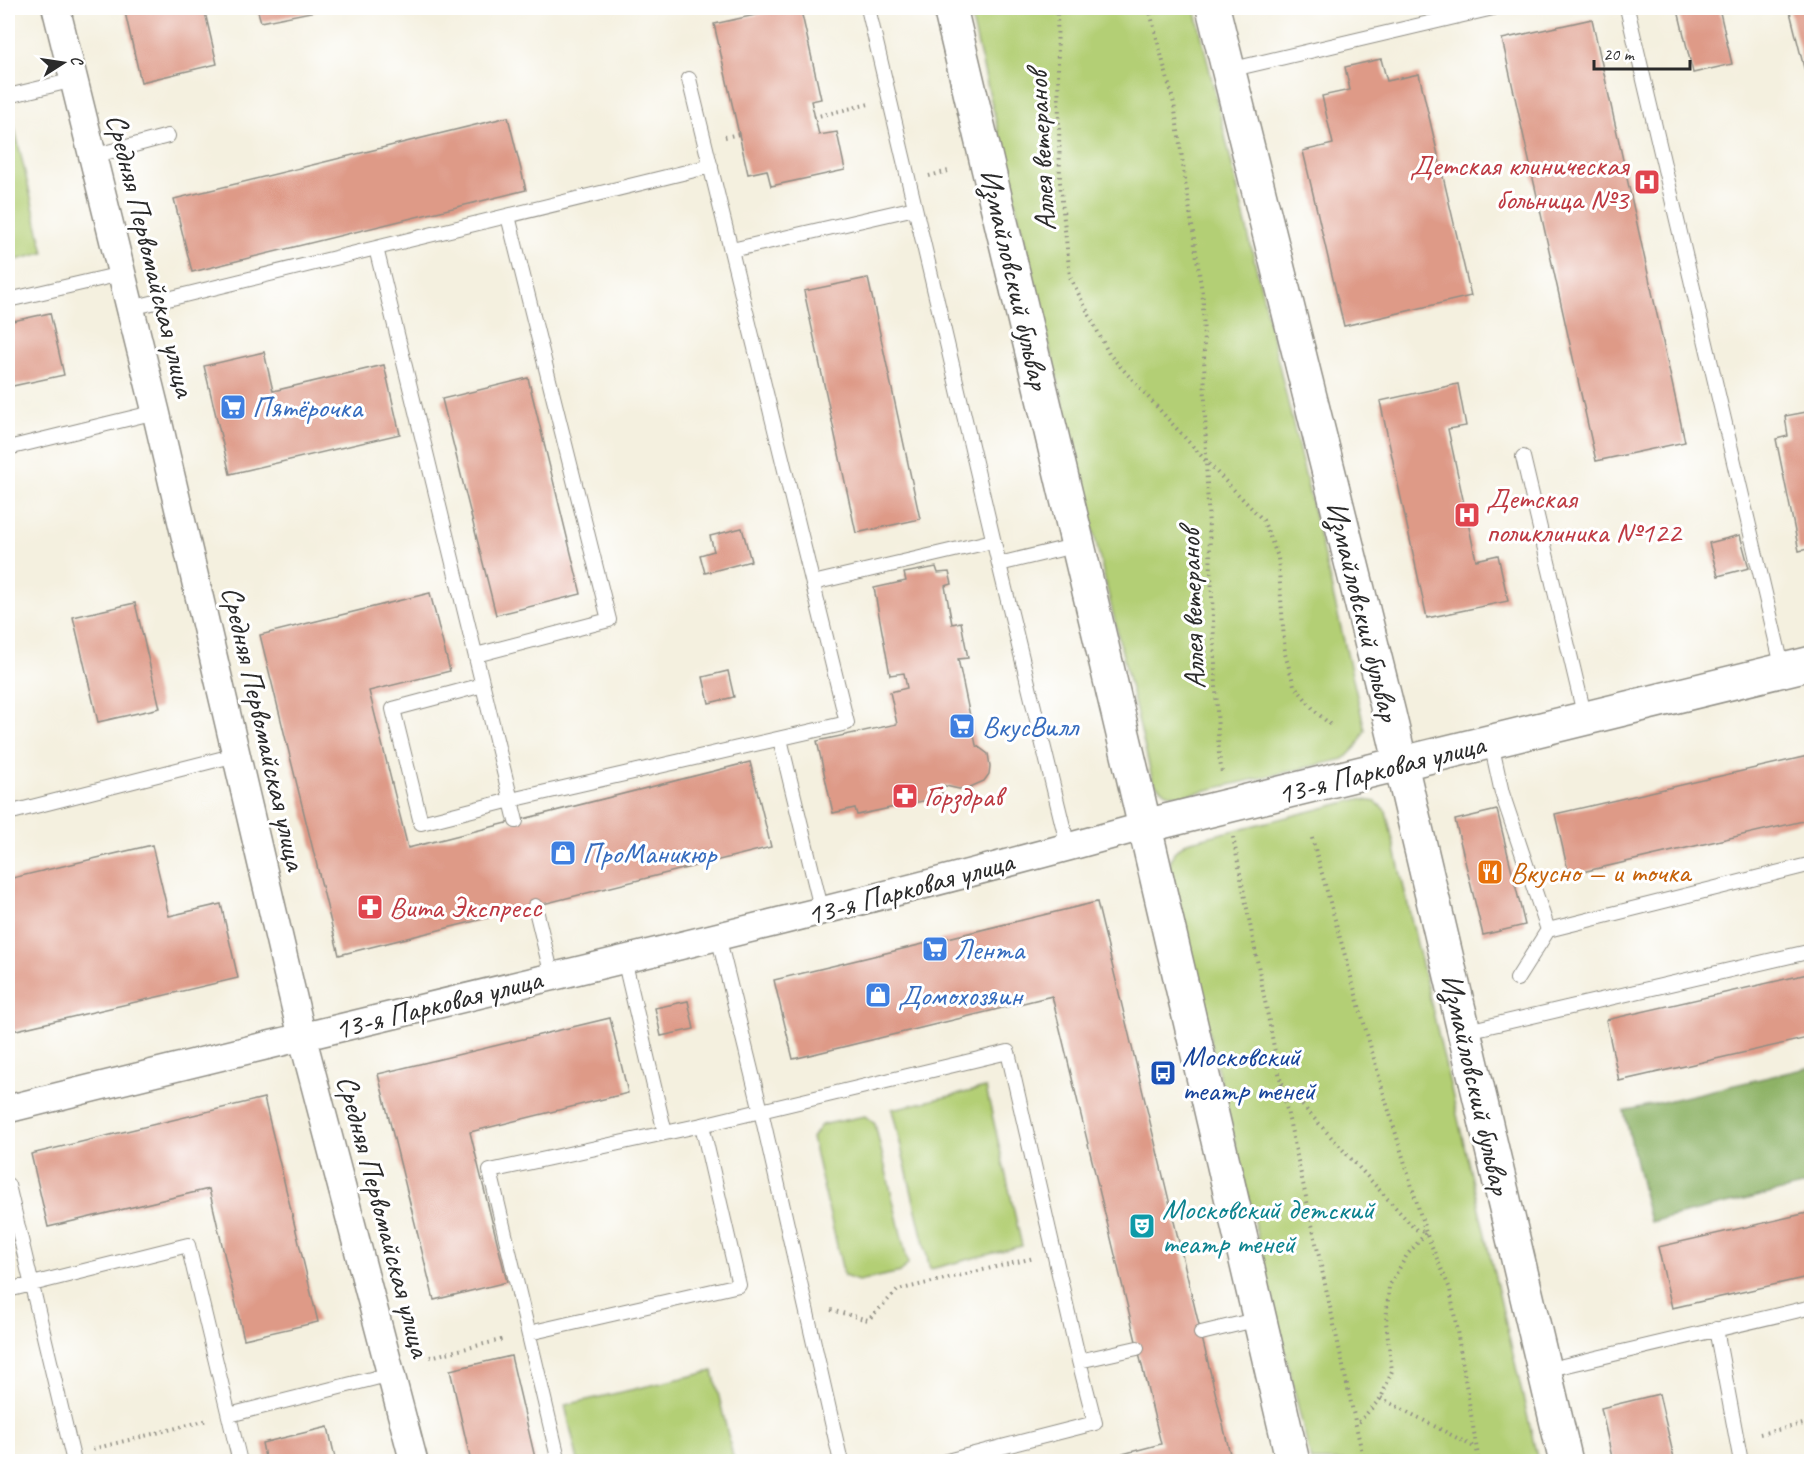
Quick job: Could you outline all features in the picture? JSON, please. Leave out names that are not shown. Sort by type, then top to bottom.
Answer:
[{"type":"street","name":"Средняя Первомайская улица","points":[[56,8],[156,412],[302,1036],[414,1461]]},
{"type":"street","name":"Измайловский бульвар","points":[[950,8],[1145,826],[1293,1461]]},
{"type":"street","name":"Измайловский бульвар","points":[[1213,8],[1401,765],[1566,1461]]},
{"type":"street","name":"13-я Парковая улица","points":[[8,1109],[624,958],[822,912],[1145,826],[1797,666]]},
{"type":"lane","points":[[868,8],[993,542],[1068,847]]},
{"type":"lane","points":[[1228,70],[1493,8]]},
{"type":"lane","points":[[1627,8],[1797,666]]},
{"type":"lane","points":[[483,685],[393,709],[421,823],[511,800],[847,723],[711,166],[690,109],[689,79]]},
{"type":"lane","points":[[8,96],[74,80]]},
{"type":"lane","points":[[93,156],[168,136]]},
{"type":"lane","points":[[131,308],[711,166]]},
{"type":"lane","points":[[732,250],[915,208]]},
{"type":"lane","points":[[476,655],[609,620],[508,216]]},
{"type":"lane","points":[[376,248],[516,821]]},
{"type":"lane","points":[[8,300],[121,274]]},
{"type":"lane","points":[[8,448],[156,412]]},
{"type":"lane","points":[[1523,458],[1586,719]]},
{"type":"lane","points":[[813,583],[993,542]]},
{"type":"lane","points":[[999,564],[1078,545]]},
{"type":"lane","points":[[780,738],[822,912]]},
{"type":"lane","points":[[1491,742],[1502,794],[1548,930]]},
{"type":"lane","points":[[8,813],[236,755]]},
{"type":"lane","points":[[1517,979],[1548,930],[1812,864]]},
{"type":"lane","points":[[536,906],[552,976]]},
{"type":"lane","points":[[718,936],[841,1461]]},
{"type":"lane","points":[[1463,1032],[1812,951]]},
{"type":"lane","points":[[624,958],[665,1133]]},
{"type":"lane","points":[[559,1461],[490,1171],[761,1112],[1008,1052],[1095,1424],[943,1461]]},
{"type":"lane","points":[[529,1333],[739,1285],[702,1125]]},
{"type":"lane","points":[[8,1185],[73,1458]]},
{"type":"lane","points":[[8,1290],[188,1245],[240,1461]]},
{"type":"lane","points":[[1545,1370],[1812,1307]]},
{"type":"lane","points":[[1201,1333],[1259,1319]]},
{"type":"lane","points":[[1716,1329],[1742,1461]]},
{"type":"lane","points":[[1079,1361],[1137,1348]]},
{"type":"lane","points":[[229,1415],[391,1374]]},
{"type":"path","name":"Аллея ветеранов","points":[[1057,8],[1060,182],[1070,277],[1110,354],[1206,461],[1263,520],[1278,557],[1285,654],[1294,685],[1315,711],[1333,727]]},
{"type":"path","name":"Аллея ветеранов","points":[[1149,8],[1174,104],[1203,299],[1206,461],[1219,755]]},
{"type":"path","points":[[814,117],[890,100]]},
{"type":"path","points":[[940,173],[952,170]]},
{"type":"path","points":[[1312,838],[1426,1233],[1450,1289],[1479,1461]]},
{"type":"path","points":[[1238,856],[1281,1083],[1364,1461]]},
{"type":"path","points":[[1281,1083],[1415,1229],[1426,1233]]},
{"type":"path","points":[[1356,1424],[1381,1398],[1392,1371],[1386,1322],[1389,1286],[1407,1254],[1426,1233]]},
{"type":"path","points":[[804,1303],[868,1320],[898,1290],[1055,1253]]},
{"type":"path","points":[[430,1357],[529,1333]]},
{"type":"path","points":[[1381,1398],[1477,1448]]},
{"type":"path","points":[[73,1458],[229,1415]]},
{"type":"path","points":[[1737,1439],[1812,1422]]},
{"type":"green space","points":[[969,8],[1195,8],[1365,730],[1357,746],[1344,759],[1181,796],[1166,793],[1153,782]]},
{"type":"green space","points":[[14,126],[44,253],[8,262],[8,128]]},
{"type":"green space","points":[[1359,799],[1376,802],[1386,811],[1538,1461],[1311,1461],[1169,866],[1174,852],[1187,842]]},
{"type":"green space","points":[[1811,1067],[1811,1184],[1650,1222],[1624,1111]]},
{"type":"green space","points":[[986,1088],[1022,1246],[930,1269],[892,1109]]},
{"type":"green space","points":[[865,1116],[875,1124],[908,1264],[901,1272],[858,1281],[844,1276],[812,1138],[821,1125]]},
{"type":"green space","points":[[713,1371],[734,1461],[578,1461],[565,1405]]},
{"type":"building","points":[[124,8],[204,8],[217,64],[141,82]]},
{"type":"building","points":[[257,8],[326,8],[326,9],[261,22]]},
{"type":"building","points":[[787,8],[800,8],[803,19],[821,99],[811,101],[819,135],[837,132],[845,170],[771,186],[767,170],[748,174],[714,24]]},
{"type":"building","points":[[1719,8],[1732,64],[1693,73],[1678,10]]},
{"type":"building","points":[[1789,8],[1812,8],[1812,96],[1811,96]]},
{"type":"building","points":[[1592,19],[1685,442],[1596,461],[1502,39]]},
{"type":"building","points":[[1381,59],[1387,81],[1419,74],[1471,296],[1344,326],[1303,151],[1333,144],[1322,96],[1350,90],[1345,67]]},
{"type":"building","points":[[508,117],[526,190],[192,272],[174,199]]},
{"type":"building","points":[[868,278],[920,519],[856,533],[804,291]]},
{"type":"building","points":[[50,313],[64,375],[8,387],[8,322]]},
{"type":"building","points":[[264,352],[273,391],[384,365],[400,434],[230,474],[204,366]]},
{"type":"building","points":[[528,378],[581,594],[496,615],[442,399]]},
{"type":"building","name":"Детская поликлиника №122","points":[[1458,384],[1466,426],[1448,429],[1476,560],[1498,555],[1508,601],[1427,618],[1380,401]]},
{"type":"building","points":[[1812,411],[1812,548],[1799,551],[1776,439],[1788,436],[1785,416]]},
{"type":"building","points":[[742,528],[751,561],[705,573],[700,555],[714,551],[710,536]]},
{"type":"building","points":[[1740,535],[1749,568],[1718,576],[1709,543]]},
{"type":"building","points":[[936,567],[938,573],[949,572],[952,584],[945,586],[952,624],[961,622],[968,658],[958,659],[976,745],[988,754],[989,774],[984,781],[968,788],[959,789],[941,785],[942,797],[857,815],[855,808],[833,813],[817,741],[897,724],[890,692],[907,688],[904,673],[890,675],[874,588],[906,581],[904,573]]},
{"type":"building","points":[[430,593],[450,671],[369,691],[408,848],[750,762],[771,847],[339,955],[260,635]]},
{"type":"building","points":[[135,603],[160,708],[98,722],[73,617]]},
{"type":"building","points":[[728,671],[734,697],[709,703],[703,677]]},
{"type":"building","points":[[1812,755],[1812,819],[1569,875],[1555,814]]},
{"type":"building","name":"Вкусно — и точка","points":[[1497,810],[1525,925],[1483,935],[1455,820]]},
{"type":"building","points":[[152,845],[169,916],[221,904],[238,978],[8,1032],[8,879]]},
{"type":"building","points":[[1097,902],[1232,1462],[1092,1462],[1161,1444],[1052,996],[793,1059],[774,980]]},
{"type":"building","points":[[1812,973],[1812,1037],[1619,1081],[1606,1020]]},
{"type":"building","points":[[688,1001],[694,1029],[661,1036],[655,1008]]},
{"type":"building","points":[[610,1018],[628,1093],[470,1132],[507,1282],[434,1300],[378,1074]]},
{"type":"building","points":[[264,1098],[318,1322],[244,1339],[209,1189],[48,1227],[31,1154]]},
{"type":"building","points":[[1812,1212],[1812,1276],[1672,1308],[1658,1247]]},
{"type":"building","points":[[511,1356],[536,1462],[471,1462],[450,1370]]},
{"type":"building","points":[[1659,1394],[1675,1462],[1613,1462],[1601,1408]]},
{"type":"building","points":[[328,1427],[336,1462],[266,1462],[262,1443]]},
{"type":"place","name":"Детская клиническая больница №3","points":[[1647,182]]},
{"type":"place","name":"Пятёрочка","points":[[233,407]]},
{"type":"place","name":"Детская поликлиника №122","points":[[1467,515]]},
{"type":"place","name":"ВкусВилл","points":[[962,726]]},
{"type":"place","name":"Горздрав","points":[[905,796]]},
{"type":"place","name":"ПроМаникюр","points":[[563,853]]},
{"type":"place","name":"Вкусно — и точка","points":[[1490,872]]},
{"type":"place","name":"Вита Экспресс","points":[[370,907]]},
{"type":"place","name":"Лента","points":[[935,949]]},
{"type":"place","name":"Домохозяин","points":[[878,995]]},
{"type":"place","name":"Московский театр теней","points":[[1163,1073]]},
{"type":"place","name":"Московский детский театр теней","points":[[1142,1226]]}]
